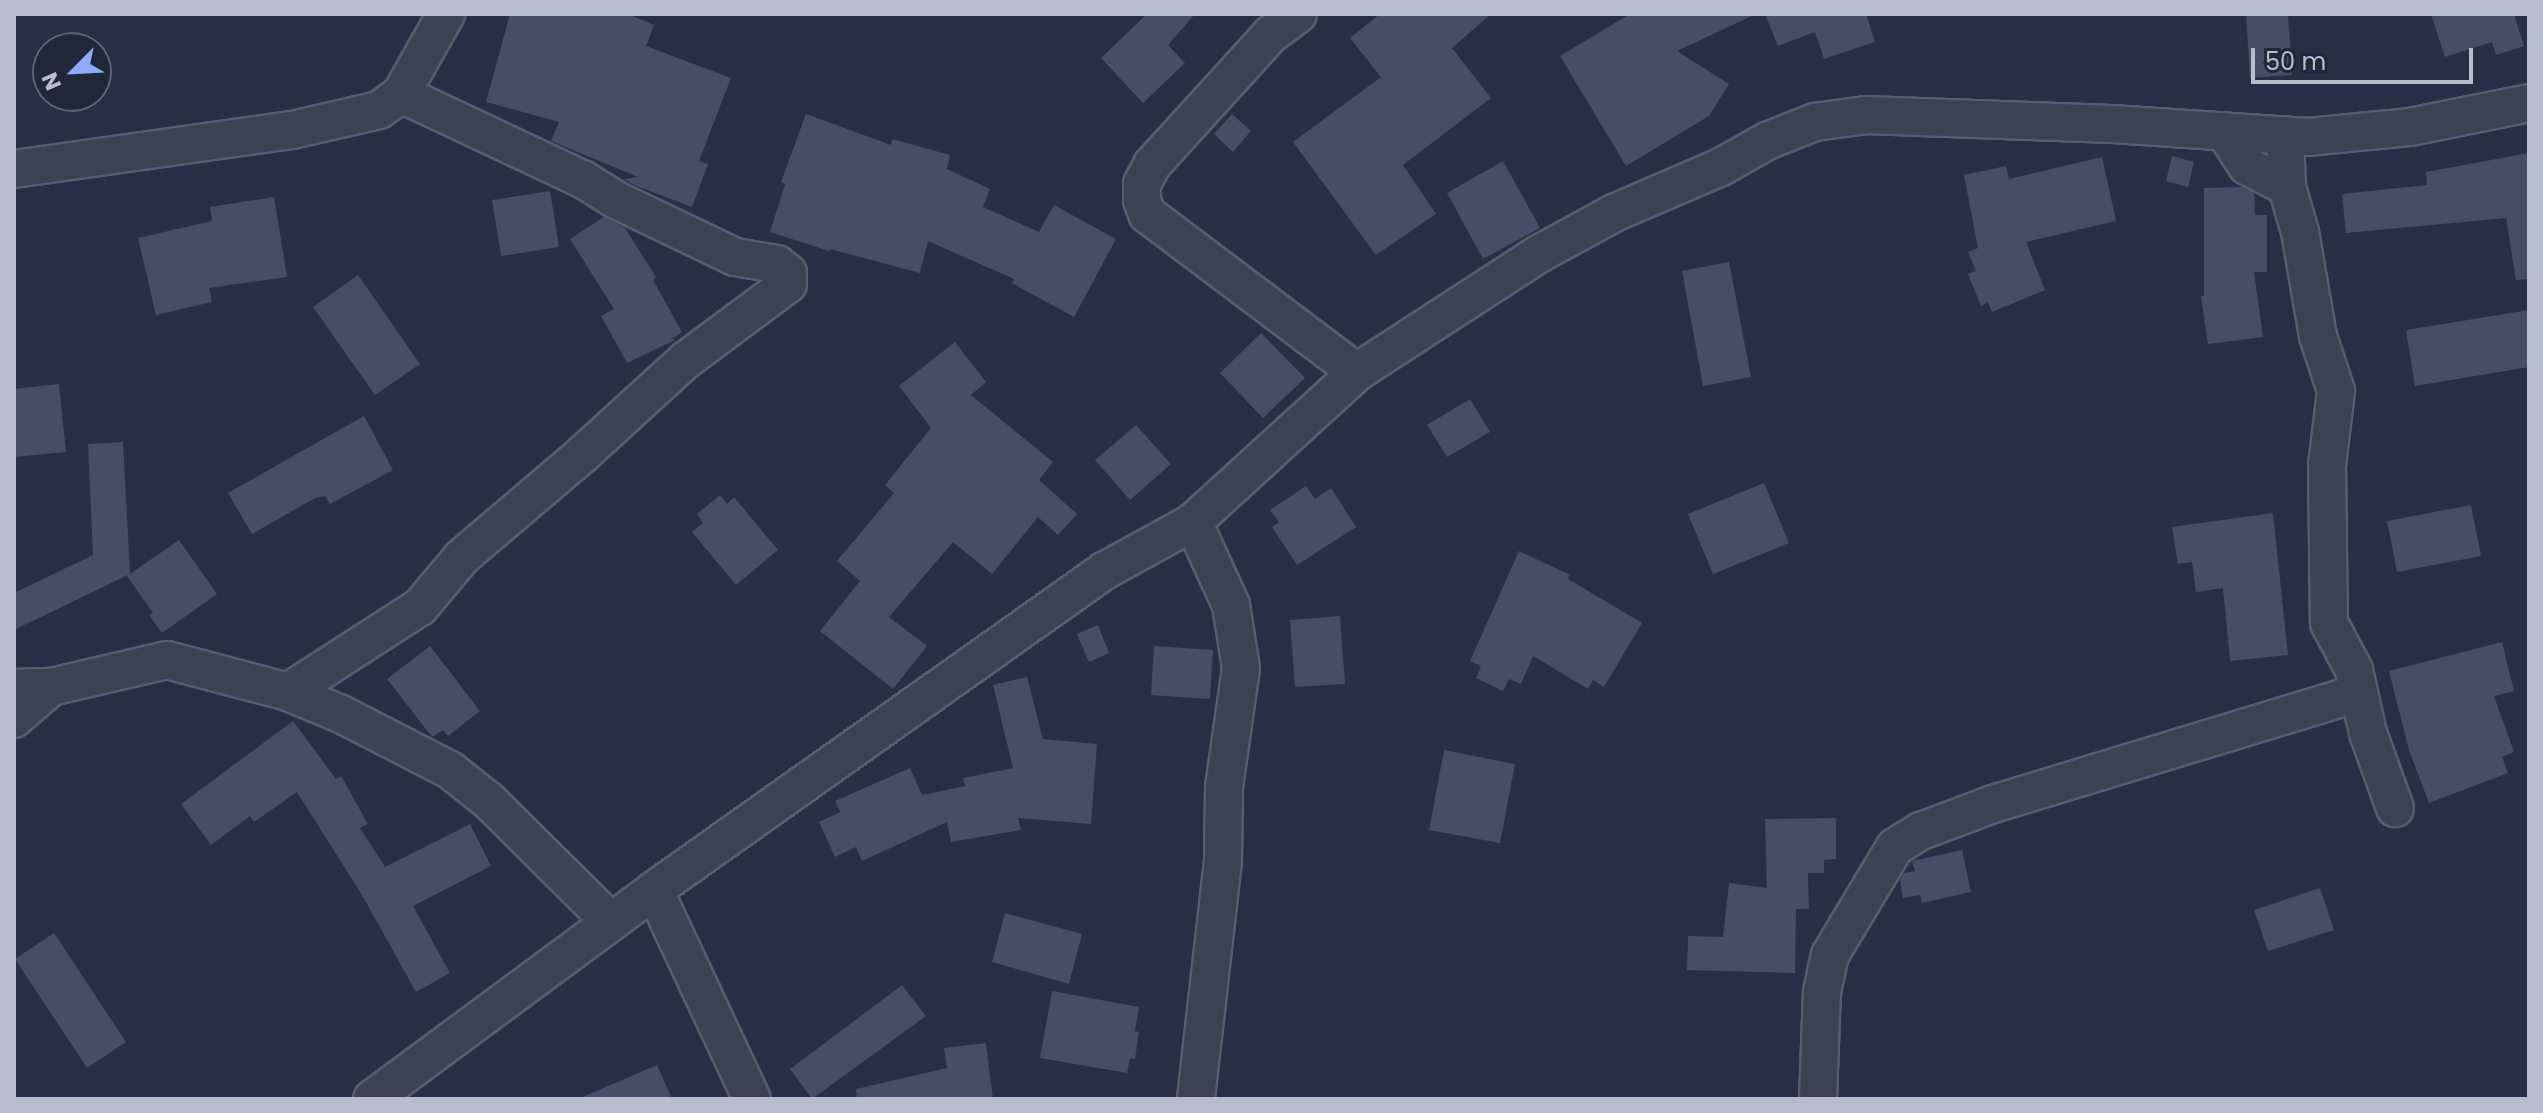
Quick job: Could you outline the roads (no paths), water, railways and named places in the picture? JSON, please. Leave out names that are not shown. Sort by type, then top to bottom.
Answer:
[{"type":"street","points":[[14,169],[337,122],[379,110],[401,94],[446,14]]},
{"type":"street","points":[[1298,14],[1271,34],[1152,165],[1142,184],[1142,200],[1147,214],[1357,372]]},
{"type":"street","points":[[288,692],[420,607],[462,557],[584,453],[686,360],[788,284],[788,273],[777,264],[735,257],[616,200],[582,179],[401,94]]},
{"type":"street","points":[[372,1099],[654,890],[1104,571],[1193,522],[1357,372],[1537,255],[1614,213],[1721,167],[1767,141],[1815,122],[1866,115],[2308,137],[2410,127],[2529,103]]},
{"type":"street","points":[[2224,131],[2247,166],[2287,187]]},
{"type":"street","points":[[2285,135],[2287,187],[2303,245],[2315,321],[2336,391],[2327,465],[2329,623],[2354,670],[2368,733],[2395,808]]},
{"type":"street","points":[[1193,522],[1231,605],[1241,668],[1224,787],[1222,874],[1196,1099]]},
{"type":"street","points":[[14,688],[51,687],[167,660],[288,692],[341,714],[450,770],[489,801],[611,922]]},
{"type":"street","points":[[14,719],[51,687]]},
{"type":"street","points":[[1818,1099],[1822,992],[1830,955],[1895,847],[1921,831],[1993,804],[2358,693]]},
{"type":"street","points":[[654,890],[752,1099]]}]
